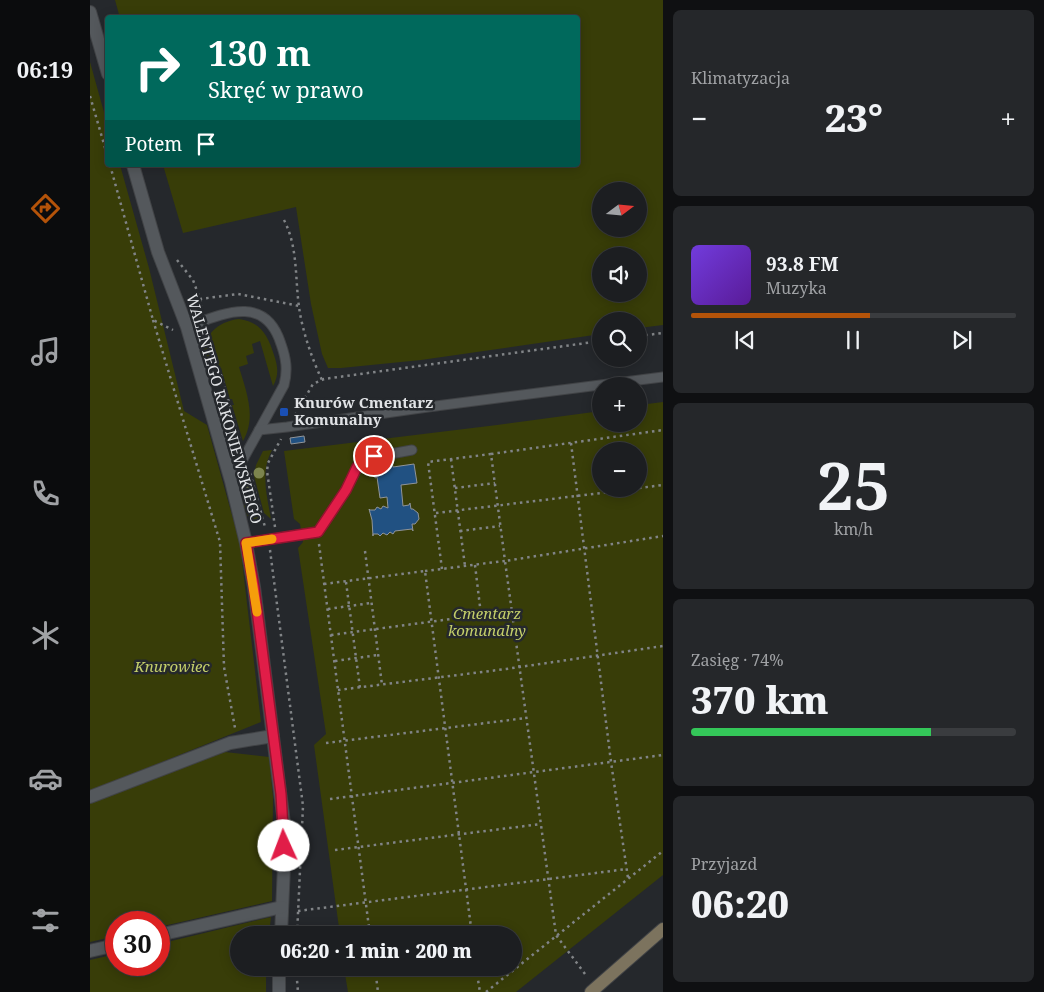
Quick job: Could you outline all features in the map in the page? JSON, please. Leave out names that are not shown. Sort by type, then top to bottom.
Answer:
[{"type":"street","points":[[90,12],[105,64]]},
{"type":"street","name":"WALENTEGO RAKONIEWSKIEGO","points":[[134,167],[158,252],[188,333],[231,481],[246,543],[284,823],[281,926]]},
{"type":"street","points":[[90,797],[230,743],[273,736]]},
{"type":"street","points":[[170,932],[282,907]]},
{"type":"street","points":[[590,992],[663,930]]},
{"type":"street","points":[[90,951],[105,948]]},
{"type":"street","points":[[279,976],[279,992]]},
{"type":"lane","points":[[188,333],[225,313],[243,310],[256,313],[272,325],[281,342],[286,358],[287,374],[284,385],[231,481]]},
{"type":"lane","points":[[259,430],[288,428],[428,407],[663,377]]},
{"type":"lane","points":[[246,543],[318,532],[346,490],[360,463],[374,456],[412,450]]},
{"type":"path","points":[[90,96],[105,148]]},
{"type":"path","points":[[111,167],[153,320],[220,542],[224,667],[238,742]]},
{"type":"path","points":[[284,220],[295,257],[299,306],[315,364],[322,380]]},
{"type":"path","points":[[175,256],[193,280],[200,298],[238,294],[299,306]]},
{"type":"path","points":[[153,320],[188,333]]},
{"type":"path","points":[[647,335],[663,333]]},
{"type":"path","points":[[277,538],[266,471],[268,463],[313,384],[322,380],[592,342]]},
{"type":"path","points":[[442,569],[428,462],[663,430]]},
{"type":"path","points":[[571,443],[597,656],[628,878]]},
{"type":"path","points":[[491,454],[556,935],[585,974]]},
{"type":"path","points":[[451,459],[465,566]]},
{"type":"path","points":[[455,488],[495,483]]},
{"type":"path","points":[[647,487],[663,485]]},
{"type":"path","points":[[436,513],[592,495]]},
{"type":"path","points":[[460,531],[500,526]]},
{"type":"path","points":[[318,532],[369,926]]},
{"type":"path","points":[[324,584],[504,561],[663,536]]},
{"type":"path","points":[[365,551],[382,685]]},
{"type":"path","points":[[475,565],[481,615]]},
{"type":"path","points":[[424,571],[471,926]]},
{"type":"path","points":[[346,582],[360,688]]},
{"type":"path","points":[[328,609],[371,603]]},
{"type":"path","points":[[331,635],[511,611]]},
{"type":"path","points":[[338,690],[438,678],[663,646]]},
{"type":"path","points":[[334,661],[378,655]]},
{"type":"path","points":[[326,743],[526,718]]},
{"type":"path","points":[[330,799],[663,755]]},
{"type":"path","points":[[335,850],[541,824]]},
{"type":"path","points":[[486,992],[663,851]]},
{"type":"path","points":[[297,926],[298,911],[627,869]]},
{"type":"path","points":[[297,976],[298,992]]},
{"type":"path","points":[[375,976],[378,992]]},
{"type":"path","points":[[477,976],[480,992]]},
{"type":"green space","points":[[115,0],[663,0],[663,325],[647,327],[647,312],[592,312],[592,335],[421,360],[328,368],[322,354],[311,304],[296,207],[183,233],[164,167],[580,167],[580,15],[119,15]]},
{"type":"green space","name":"Knurowiec","points":[[90,62],[105,116],[105,167],[121,167],[149,268],[184,411],[207,425],[240,544],[261,722],[90,791]]},
{"type":"green space","points":[[239,319],[253,323],[266,336],[272,348],[277,371],[273,386],[260,341],[252,344],[254,353],[246,356],[248,364],[239,367],[250,413],[247,432],[243,441],[232,405],[234,405],[232,399],[230,399],[221,368],[205,369],[203,360],[209,335],[221,324]]},
{"type":"green space","name":"Cmentarz komunalny","points":[[663,402],[663,875],[516,992],[348,992],[345,976],[522,976],[522,926],[339,926],[314,745],[326,734],[298,548],[303,542],[300,524],[294,519],[284,451],[592,412],[592,432],[647,432],[647,404]]},
{"type":"green space","points":[[272,450],[268,458],[265,475],[271,519],[264,513],[254,476],[256,465],[263,451]]},
{"type":"green space","points":[[246,471],[261,523],[253,522],[245,512],[242,498],[242,483]]},
{"type":"green space","points":[[225,752],[269,757],[273,797],[272,901],[170,924],[170,911],[105,911],[105,939],[90,942],[90,802]]},
{"type":"green space","points":[[271,917],[270,926],[234,926]]},
{"type":"green space","points":[[230,927],[230,976],[266,976],[266,992],[90,992],[90,960],[105,957],[105,976],[170,976],[170,941]]},
{"type":"building","points":[[304,436],[305,442],[291,444],[290,438]]},
{"type":"building","points":[[392,462],[393,467],[414,464],[417,483],[401,485],[403,506],[410,503],[411,509],[418,513],[419,519],[415,524],[412,524],[413,531],[412,529],[395,531],[393,534],[390,532],[387,535],[383,533],[380,536],[373,534],[373,536],[369,509],[375,510],[377,507],[381,509],[383,506],[388,508],[387,497],[380,498],[373,464]]},
{"type":"slow traffic","points":[[257,612],[246,543],[272,539]]},
{"type":"place","name":"Knurów Cmentarz Komunalny","points":[[284,412]]},
{"type":"route","points":[[284,846],[281,794],[254,587],[246,543],[318,532],[346,490],[357,467],[366,459],[374,456]]}]
